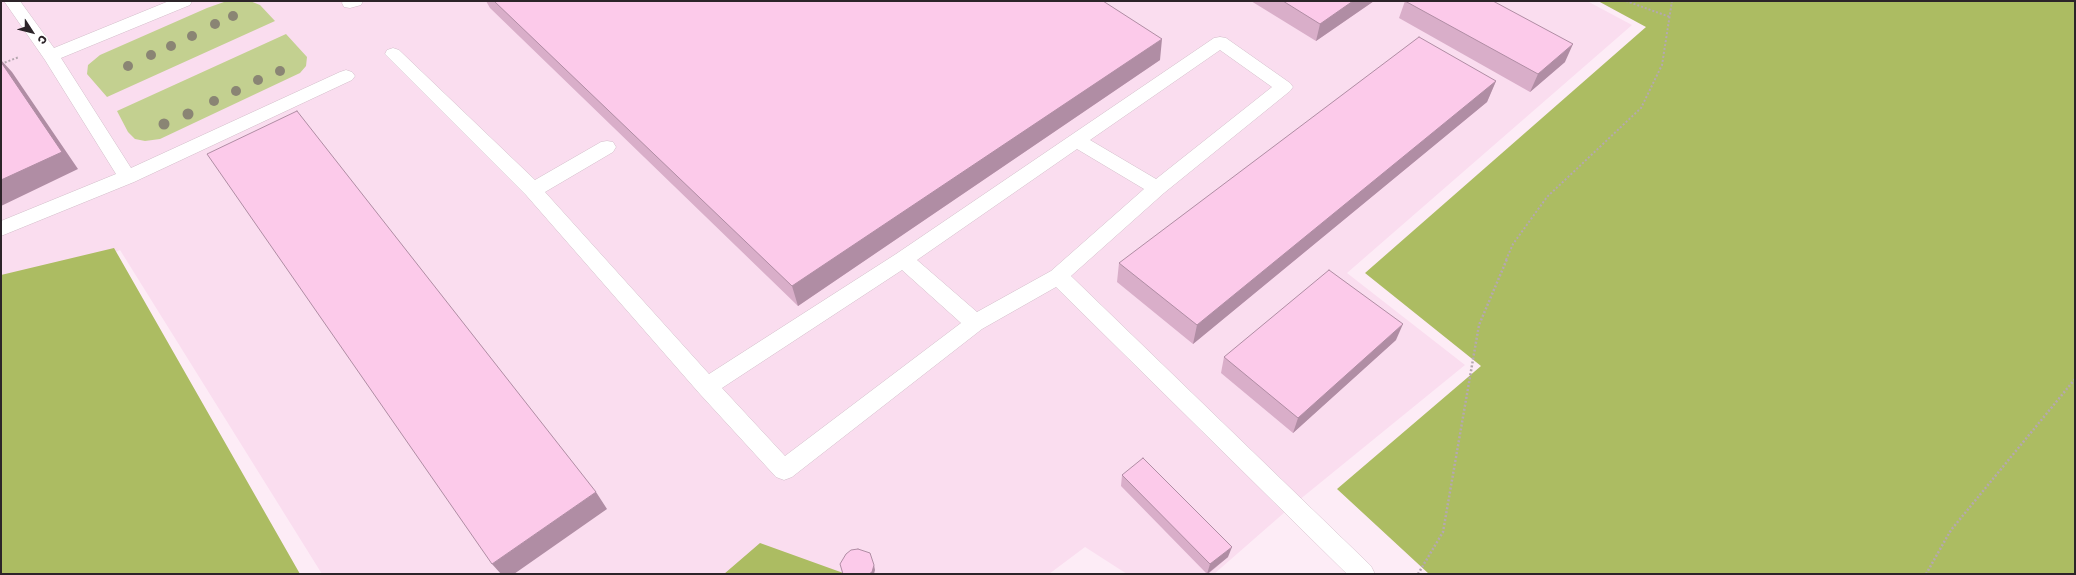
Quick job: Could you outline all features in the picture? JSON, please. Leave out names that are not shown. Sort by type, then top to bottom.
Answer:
[{"type":"lane","points":[[12,1],[51,56],[127,177]]},
{"type":"lane","points":[[51,56],[184,1]]},
{"type":"lane","points":[[393,54],[533,190],[707,387],[784,470],[975,323],[1058,276],[1157,188],[1284,87],[1220,42],[903,259],[707,387]]},
{"type":"lane","points":[[1,229],[127,177],[346,76]]},
{"type":"lane","points":[[1077,140],[1157,188]]},
{"type":"lane","points":[[533,190],[607,147]]},
{"type":"lane","points":[[903,259],[975,323]]},
{"type":"lane","points":[[1058,276],[1363,574]]},
{"type":"path","points":[[1626,1],[1670,17]]},
{"type":"path","points":[[1418,574],[1444,532],[1479,325],[1513,244],[1547,197],[1641,108],[1662,65],[1672,1]]},
{"type":"path","points":[[1926,574],[1952,530],[2075,379]]},
{"type":"shaded area","points":[[1,1],[1587,1],[1632,25],[1347,273],[1465,365],[1293,505],[1214,574],[1127,574],[1085,547],[1049,574],[322,574],[120,250],[1,306]]},
{"type":"green space","points":[[250,1],[260,5],[275,21],[107,97],[87,74],[88,65],[100,55],[207,8],[224,2]]},
{"type":"green space","points":[[1598,1],[2075,1],[2075,574],[1429,574],[1337,489],[1481,366],[1365,273],[1646,27]]},
{"type":"green space","points":[[286,34],[307,57],[306,66],[300,73],[160,139],[145,141],[135,139],[128,132],[117,111]]},
{"type":"green space","points":[[114,248],[300,574],[1,574],[1,275]]},
{"type":"green space","points":[[760,543],[846,574],[724,574]]},
{"type":"building","points":[[494,1],[1103,1],[1162,39],[792,286]]},
{"type":"building","points":[[1283,1],[1353,1],[1320,24]]},
{"type":"building","points":[[1405,1],[1493,1],[1573,44],[1538,74]]},
{"type":"building","points":[[1419,37],[1496,81],[1197,325],[1119,263]]},
{"type":"building","points":[[1,62],[62,152],[1,180]]},
{"type":"building","points":[[297,111],[596,492],[492,564],[207,154]]},
{"type":"building","points":[[1329,270],[1403,324],[1298,418],[1224,357]]},
{"type":"building","points":[[1143,458],[1232,547],[1210,564],[1122,475]]},
{"type":"building","points":[[858,549],[870,553],[874,565],[872,572],[869,574],[843,574],[840,564],[846,554],[851,550]]}]
